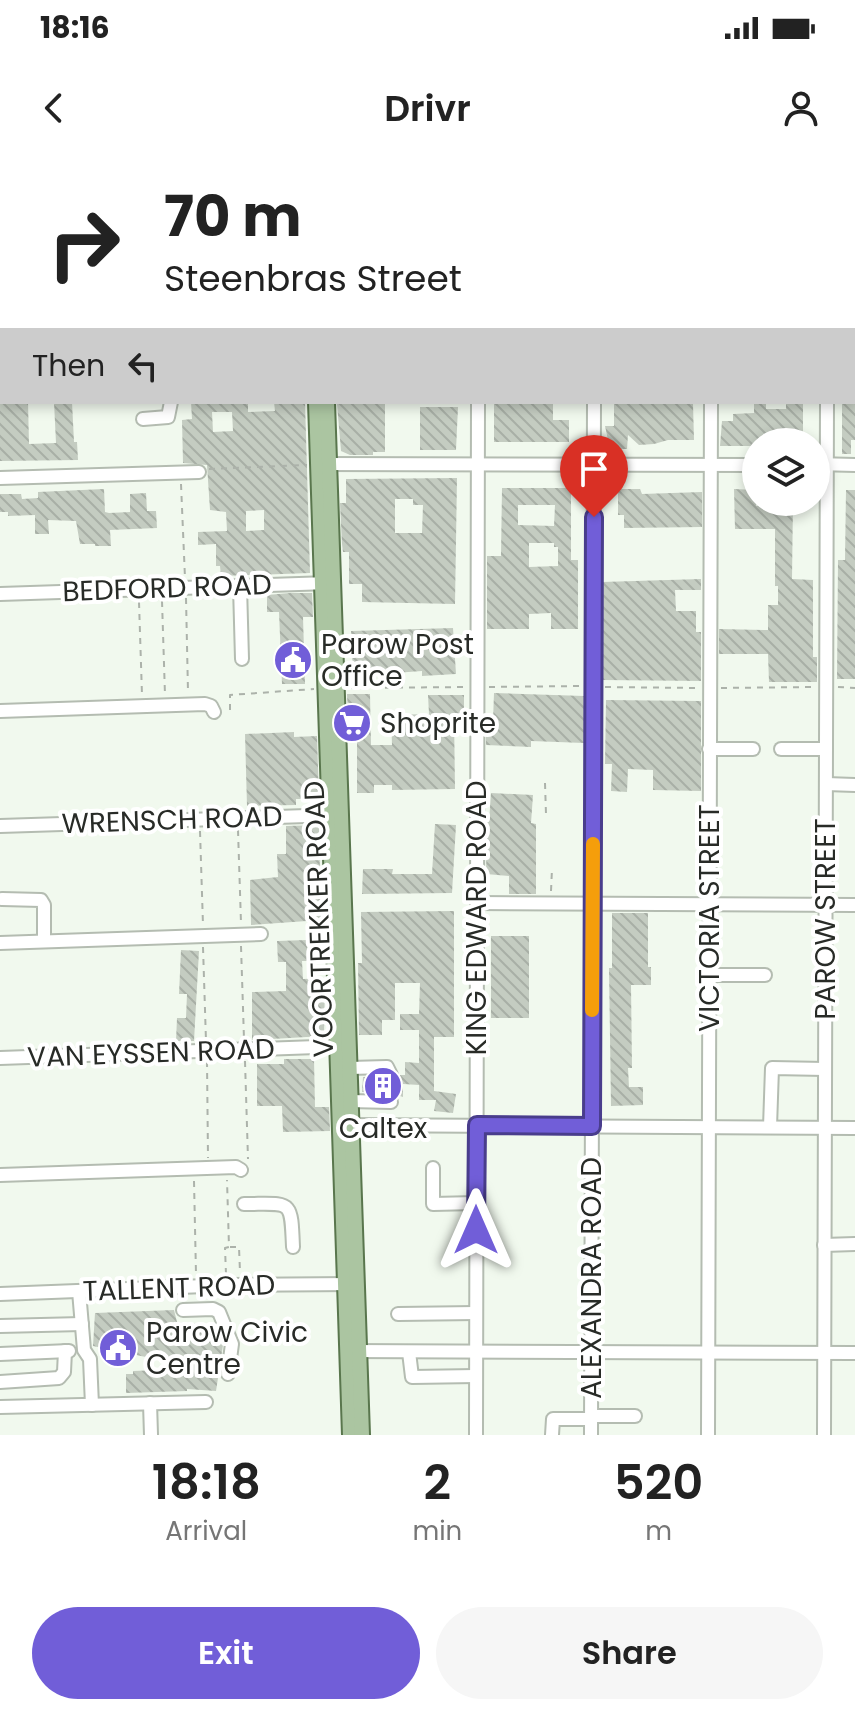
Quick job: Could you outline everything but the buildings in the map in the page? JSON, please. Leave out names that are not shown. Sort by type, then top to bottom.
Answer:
[{"type":"main road","name":"VOORTREKKER ROAD","points":[[316,404],[324,464]]},
{"type":"main road","name":"VOORTREKKER ROAD","points":[[327,404],[324,464],[352,1284],[350,1435]]},
{"type":"main road","name":"VOORTREKKER ROAD","points":[[344,1046],[350,1068],[350,1101],[345,1125]]},
{"type":"main road","name":"VOORTREKKER ROAD","points":[[353,1351],[362,1435]]},
{"type":"street","points":[[143,419],[168,417],[171,404]]},
{"type":"street","name":"KING EDWARD ROAD","points":[[476,1435],[478,404]]},
{"type":"street","name":"ALEXANDRA ROAD","points":[[591,1435],[594,404]]},
{"type":"street","name":"VICTORIA STREET","points":[[708,1435],[711,404]]},
{"type":"street","name":"PAROW STREET","points":[[824,428],[827,404]]},
{"type":"street","points":[[324,464],[742,465]]},
{"type":"street","points":[[830,464],[855,465]]},
{"type":"street","points":[[0,478],[203,471]]},
{"type":"street","name":"PAROW STREET","points":[[822,516],[826,749],[824,1435]]},
{"type":"street","name":"BEDFORD ROAD","points":[[0,594],[328,583]]},
{"type":"street","points":[[240,586],[242,659]]},
{"type":"street","points":[[0,711],[205,704],[211,706],[214,712]]},
{"type":"street","points":[[709,749],[753,749]]},
{"type":"street","points":[[781,749],[826,749]]},
{"type":"street","points":[[826,784],[855,785]]},
{"type":"street","name":"WRENSCH ROAD","points":[[0,826],[337,815]]},
{"type":"street","points":[[2,899],[41,900],[44,905],[44,941]]},
{"type":"street","points":[[477,903],[855,905]]},
{"type":"street","points":[[0,943],[261,934]]},
{"type":"street","points":[[709,975],[765,975]]},
{"type":"street","name":"VAN EYSSEN ROAD","points":[[0,1058],[344,1046]]},
{"type":"street","points":[[350,1068],[391,1072]]},
{"type":"street","points":[[770,1127],[772,1068],[825,1069]]},
{"type":"street","points":[[350,1101],[391,1099],[391,1125]]},
{"type":"street","points":[[345,1125],[855,1128]]},
{"type":"street","points":[[0,1175],[209,1165],[244,1167]]},
{"type":"street","points":[[433,1168],[433,1204],[476,1203]]},
{"type":"street","points":[[244,1204],[283,1204],[288,1207],[292,1216],[293,1247]]},
{"type":"street","points":[[824,1245],[855,1244]]},
{"type":"street","points":[[202,1283],[207,1309]]},
{"type":"street","name":"TALLENT ROAD","points":[[0,1294],[202,1283],[352,1284]]},
{"type":"street","points":[[79,1291],[84,1350],[90,1359],[92,1405]]},
{"type":"street","points":[[183,1310],[219,1312],[229,1333],[232,1351],[228,1374]]},
{"type":"street","points":[[398,1314],[476,1313]]},
{"type":"street","points":[[0,1326],[82,1324]]},
{"type":"street","points":[[0,1354],[84,1350]]},
{"type":"street","points":[[0,1382],[59,1378],[64,1372],[65,1351]]},
{"type":"street","points":[[353,1351],[855,1353]]},
{"type":"street","points":[[409,1352],[412,1377],[476,1376]]},
{"type":"street","points":[[0,1407],[206,1402]]},
{"type":"street","points":[[150,1403],[151,1435]]},
{"type":"street","points":[[552,1435],[553,1419],[635,1416]]},
{"type":"path","points":[[203,471],[324,464]]},
{"type":"path","points":[[180,479],[186,582]]},
{"type":"path","points":[[162,596],[165,698]]},
{"type":"path","points":[[139,597],[142,699]]},
{"type":"path","points":[[186,597],[188,696]]},
{"type":"path","points":[[837,687],[855,688]]},
{"type":"path","points":[[230,710],[230,695],[319,689]]},
{"type":"path","points":[[545,783],[546,814]]},
{"type":"path","points":[[551,904],[552,869]]},
{"type":"path","points":[[244,1167],[245,1058]]},
{"type":"path","points":[[207,1059],[209,1165]]},
{"type":"path","points":[[227,1175],[229,1247]]},
{"type":"path","points":[[194,1176],[202,1283]]},
{"type":"path","points":[[226,1278],[225,1248],[239,1247],[240,1278]]},
{"type":"tunnel","points":[[391,1075],[391,1097]]},
{"type":"slow traffic","points":[[592,1010],[593,844]]},
{"type":"place","name":"Parow Post Office","points":[[293,660]]},
{"type":"place","name":"Shoprite","points":[[352,723]]},
{"type":"place","name":"Caltex","points":[[383,1086]]},
{"type":"place","name":"Parow Civic Centre","points":[[118,1348]]},
{"type":"route","points":[[476,1230],[477,1125],[592,1126],[594,517]]}]
